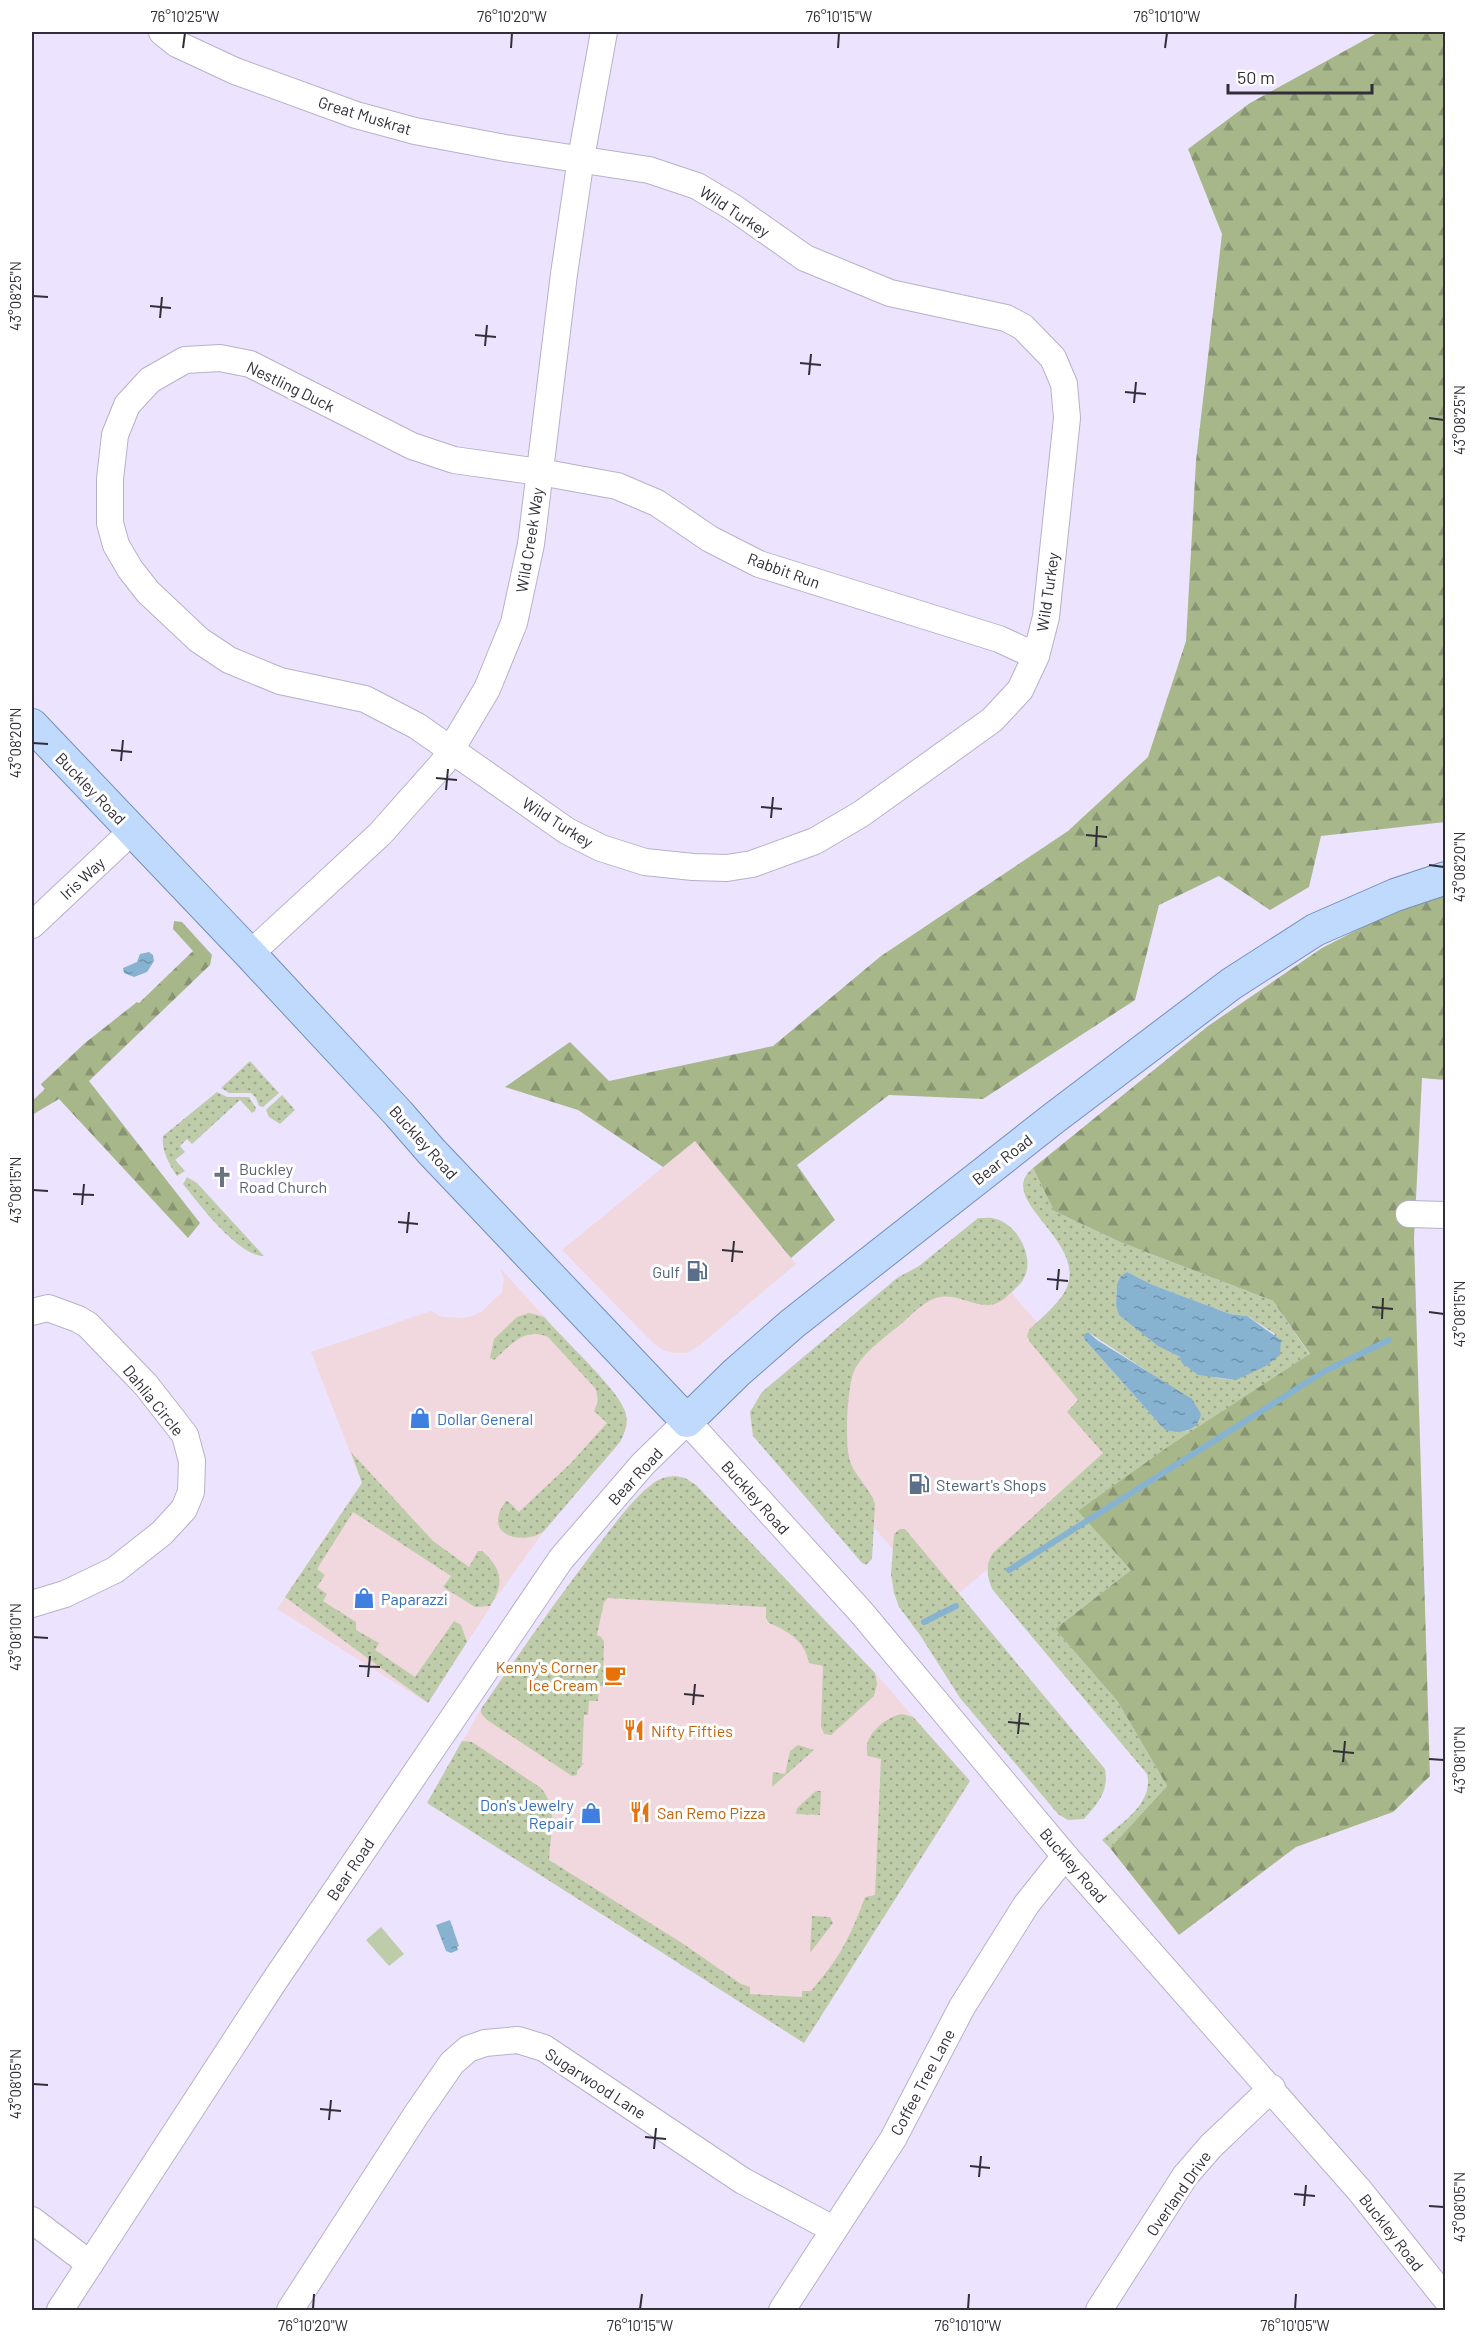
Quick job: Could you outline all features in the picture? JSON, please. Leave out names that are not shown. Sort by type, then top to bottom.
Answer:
[{"type":"main road","name":"Buckley Road","points":[[32,725],[250,954],[439,1160],[687,1421]]},
{"type":"main road","name":"Bear Road","points":[[687,1421],[736,1373],[792,1324],[995,1164],[1231,984],[1315,930],[1395,895],[1446,878]]},
{"type":"street","name":"Great Muskrat","points":[[162,32],[177,44],[235,71],[356,115],[426,134],[581,158]]},
{"type":"street","name":"Wild Creek Way","points":[[250,954],[380,834],[443,762],[487,688],[514,623],[528,566],[564,274],[581,158],[604,32]]},
{"type":"street","name":"Wild Turkey","points":[[450,751],[567,831],[601,848],[645,862],[727,868],[752,864],[815,841],[861,814],[992,720],[1020,690],[1036,656],[1046,617],[1067,418],[1064,384],[1053,358],[1023,327],[1006,318],[890,293],[805,258],[734,208],[697,186],[649,170],[581,158]]},
{"type":"street","name":"Nestling Duck","points":[[450,751],[417,726],[365,699],[280,681],[229,660],[199,640],[156,600],[130,569],[116,545],[110,523],[110,490],[115,435],[127,405],[150,380],[185,360],[220,358],[250,364],[412,446],[454,460],[540,472]]},
{"type":"street","name":"Rabbit Run","points":[[540,472],[617,486],[657,502],[710,539],[759,564],[999,639],[1036,656]]},
{"type":"street","name":"Iris Way","points":[[32,926],[132,831]]},
{"type":"street","points":[[1409,1214],[1446,1215]]},
{"type":"street","name":"Dahlia Circle","points":[[32,1311],[48,1308],[87,1326],[146,1385],[185,1435],[192,1461],[191,1492],[184,1509],[162,1533],[115,1570],[65,1594],[32,1604]]},
{"type":"street","name":"Buckley Road","points":[[687,1421],[861,1612],[1065,1856],[1272,2088],[1360,2191],[1446,2300]]},
{"type":"street","name":"Bear Road","points":[[60,2310],[273,1983],[561,1559],[643,1464],[687,1421]]},
{"type":"street","name":"Coffee Tree Lane","points":[[782,2310],[893,2139],[962,2007],[1026,1905],[1065,1856]]},
{"type":"street","name":"Sugarwood Lane","points":[[290,2310],[452,2063],[468,2049],[485,2043],[518,2040],[544,2048],[743,2181],[833,2229]]},
{"type":"street","name":"Overland Drive","points":[[1099,2310],[1185,2176],[1211,2146],[1272,2088]]},
{"type":"street","points":[[32,2220],[90,2264]]},
{"type":"shaded area","points":[[695,1141],[796,1264],[699,1346],[686,1353],[675,1353],[665,1351],[654,1344],[562,1250]]},
{"type":"shaded area","points":[[973,1248],[1138,1440],[943,1607],[832,1479],[827,1373]]},
{"type":"shaded area","points":[[500,1268],[616,1395],[625,1411],[627,1425],[620,1442],[544,1531],[498,1595],[428,1703],[277,1609],[362,1483],[311,1352],[431,1311],[442,1317],[461,1318],[481,1312],[502,1292],[504,1279]]},
{"type":"shaded area","points":[[675,1476],[685,1478],[696,1485],[875,1673],[970,1781],[804,2043],[427,1803],[481,1709],[556,1601],[644,1490],[655,1481]]},
{"type":"green space","points":[[1379,32],[1445,32],[1445,822],[1321,836],[1309,887],[1270,910],[1219,876],[1159,905],[1135,1000],[983,1099],[889,1095],[797,1165],[835,1220],[791,1258],[695,1141],[663,1167],[578,1110],[505,1087],[570,1042],[609,1081],[773,1046],[881,956],[1068,831],[1148,757],[1186,641],[1196,461],[1222,234],[1188,149],[1250,103]]},
{"type":"green space","points":[[1445,892],[1445,1080],[1422,1078],[1414,1239],[1430,1776],[1393,1812],[1296,1847],[1179,1935],[1110,1848],[1167,1786],[1118,1702],[1055,1629],[1131,1570],[1078,1511],[1172,1444],[1310,1354],[1273,1301],[1120,1242],[1054,1211],[1033,1168],[1208,1026],[1322,948],[1411,902]]},
{"type":"green space","points":[[174,921],[182,922],[212,955],[210,965],[89,1081],[200,1223],[188,1238],[59,1099],[32,1115],[32,1101],[45,1089],[41,1084],[85,1043],[137,1002],[139,1003],[193,951],[173,929]]},
{"type":"green space","points":[[250,1061],[279,1093],[263,1107],[259,1106],[251,1093],[229,1093],[221,1088]]},
{"type":"green space","points":[[217,1092],[227,1097],[249,1097],[256,1108],[255,1111],[252,1113],[240,1100],[192,1144],[187,1139],[180,1146],[185,1152],[175,1160],[185,1171],[177,1176],[164,1152],[163,1136]]},
{"type":"green space","points":[[282,1095],[295,1110],[280,1124],[269,1117],[266,1110]]},
{"type":"green space","points":[[1033,1168],[1054,1211],[1120,1242],[1273,1301],[1310,1355],[1131,1570],[1055,1629],[1118,1702],[1167,1786],[1110,1848],[1102,1840],[1141,1804],[1148,1785],[1147,1774],[992,1589],[988,1575],[988,1566],[993,1553],[1103,1453],[1067,1412],[1078,1400],[1027,1336],[1029,1330],[1064,1293],[1070,1275],[1066,1257],[1057,1240],[1033,1209],[1025,1194],[1024,1181]],"holes":[[[1127,1272],[1153,1285],[1230,1314],[1247,1316],[1275,1334],[1236,1380],[1217,1378],[1188,1368],[1180,1357],[1159,1346],[1116,1305],[1117,1284]],[[1088,1332],[1173,1388],[1201,1414],[1199,1422],[1187,1431],[1164,1429],[1084,1339]]]},
{"type":"green space","points":[[187,1177],[197,1183],[264,1256],[243,1248],[220,1228],[183,1184]]},
{"type":"green space","points":[[978,1218],[992,1218],[1004,1222],[1017,1235],[1026,1252],[1027,1261],[1027,1270],[1020,1284],[1005,1298],[989,1305],[949,1297],[929,1301],[871,1349],[853,1374],[848,1410],[849,1457],[875,1504],[872,1559],[866,1565],[753,1436],[750,1412],[762,1392],[897,1278],[919,1266]]},
{"type":"green space","points":[[529,1313],[544,1317],[601,1377],[620,1401],[625,1411],[626,1423],[620,1442],[544,1531],[538,1535],[522,1538],[506,1534],[498,1523],[499,1514],[506,1501],[519,1512],[571,1463],[607,1423],[594,1411],[598,1401],[596,1389],[548,1337],[532,1334],[525,1336],[512,1343],[494,1360],[490,1358],[494,1339],[517,1317]]},
{"type":"green space","points":[[351,1452],[433,1541],[469,1567],[478,1551],[482,1551],[497,1570],[499,1583],[495,1598],[490,1606],[475,1607],[443,1587],[451,1576],[353,1512],[317,1569],[325,1575],[317,1587],[327,1594],[323,1601],[356,1622],[356,1630],[379,1643],[375,1650],[415,1677],[454,1621],[461,1625],[467,1642],[428,1703],[285,1597],[362,1483]]},
{"type":"green space","points":[[675,1476],[685,1478],[696,1485],[875,1673],[877,1684],[874,1696],[831,1735],[824,1734],[821,1726],[823,1666],[809,1663],[804,1649],[795,1638],[769,1623],[766,1618],[766,1607],[608,1598],[604,1602],[597,1635],[604,1641],[603,1686],[599,1686],[598,1701],[589,1701],[588,1715],[584,1715],[582,1763],[584,1763],[577,1771],[577,1775],[572,1776],[487,1720],[481,1713],[481,1709],[566,1588],[623,1513],[656,1481]]},
{"type":"green space","points":[[900,1529],[905,1529],[1105,1769],[1104,1791],[1084,1819],[1068,1820],[1058,1814],[960,1698],[920,1635],[899,1607],[891,1574],[894,1534]]},
{"type":"green space","points":[[902,1714],[913,1717],[970,1781],[804,2043],[427,1803],[462,1741],[472,1742],[541,1788],[547,1796],[552,1813],[549,1860],[682,1943],[741,1984],[750,1987],[750,1994],[802,1997],[802,1991],[811,1991],[837,1957],[849,1936],[865,1897],[875,1895],[881,1759],[868,1756],[868,1742],[871,1735],[882,1724]]},
{"type":"green space","points":[[798,1745],[814,1750],[772,1787],[773,1772],[785,1774],[790,1751]]},
{"type":"green space","points":[[816,1791],[821,1791],[820,1815],[796,1814],[797,1808]]},
{"type":"green space","points":[[812,1916],[830,1917],[833,1923],[810,1953]]},
{"type":"green space","points":[[381,1927],[404,1954],[389,1966],[366,1940]]},
{"type":"water","points":[[149,952],[153,955],[154,961],[147,972],[134,977],[124,973],[123,968],[137,962],[140,954]]},
{"type":"water","points":[[1127,1272],[1153,1285],[1230,1314],[1247,1316],[1281,1340],[1280,1355],[1266,1366],[1236,1380],[1198,1375],[1182,1363],[1180,1357],[1158,1346],[1119,1315],[1116,1305],[1117,1284],[1121,1276]]},
{"type":"water","points":[[1088,1332],[1097,1340],[1192,1399],[1201,1414],[1196,1425],[1181,1432],[1164,1429],[1084,1339],[1084,1335]]},
{"type":"water","points":[[450,1920],[459,1946],[458,1950],[451,1953],[446,1951],[436,1925]]},
{"type":"waterway","points":[[1009,1570],[1325,1371],[1389,1340]]},
{"type":"waterway","points":[[924,1622],[956,1606]]},
{"type":"place","name":"Buckley Road Church","points":[[222,1177]]},
{"type":"place","name":"Gulf","points":[[697,1271]]},
{"type":"place","name":"Dollar General","points":[[420,1418]]},
{"type":"place","name":"Stewart's Shops","points":[[919,1484]]},
{"type":"place","name":"Paparazzi","points":[[364,1598]]},
{"type":"place","name":"Kenny's Corner Ice Cream","points":[[615,1675]]},
{"type":"place","name":"Nifty Fifties","points":[[634,1730]]},
{"type":"place","name":"San Remo Pizza","points":[[640,1812]]},
{"type":"place","name":"Don's Jewelry Repair","points":[[591,1813]]}]
